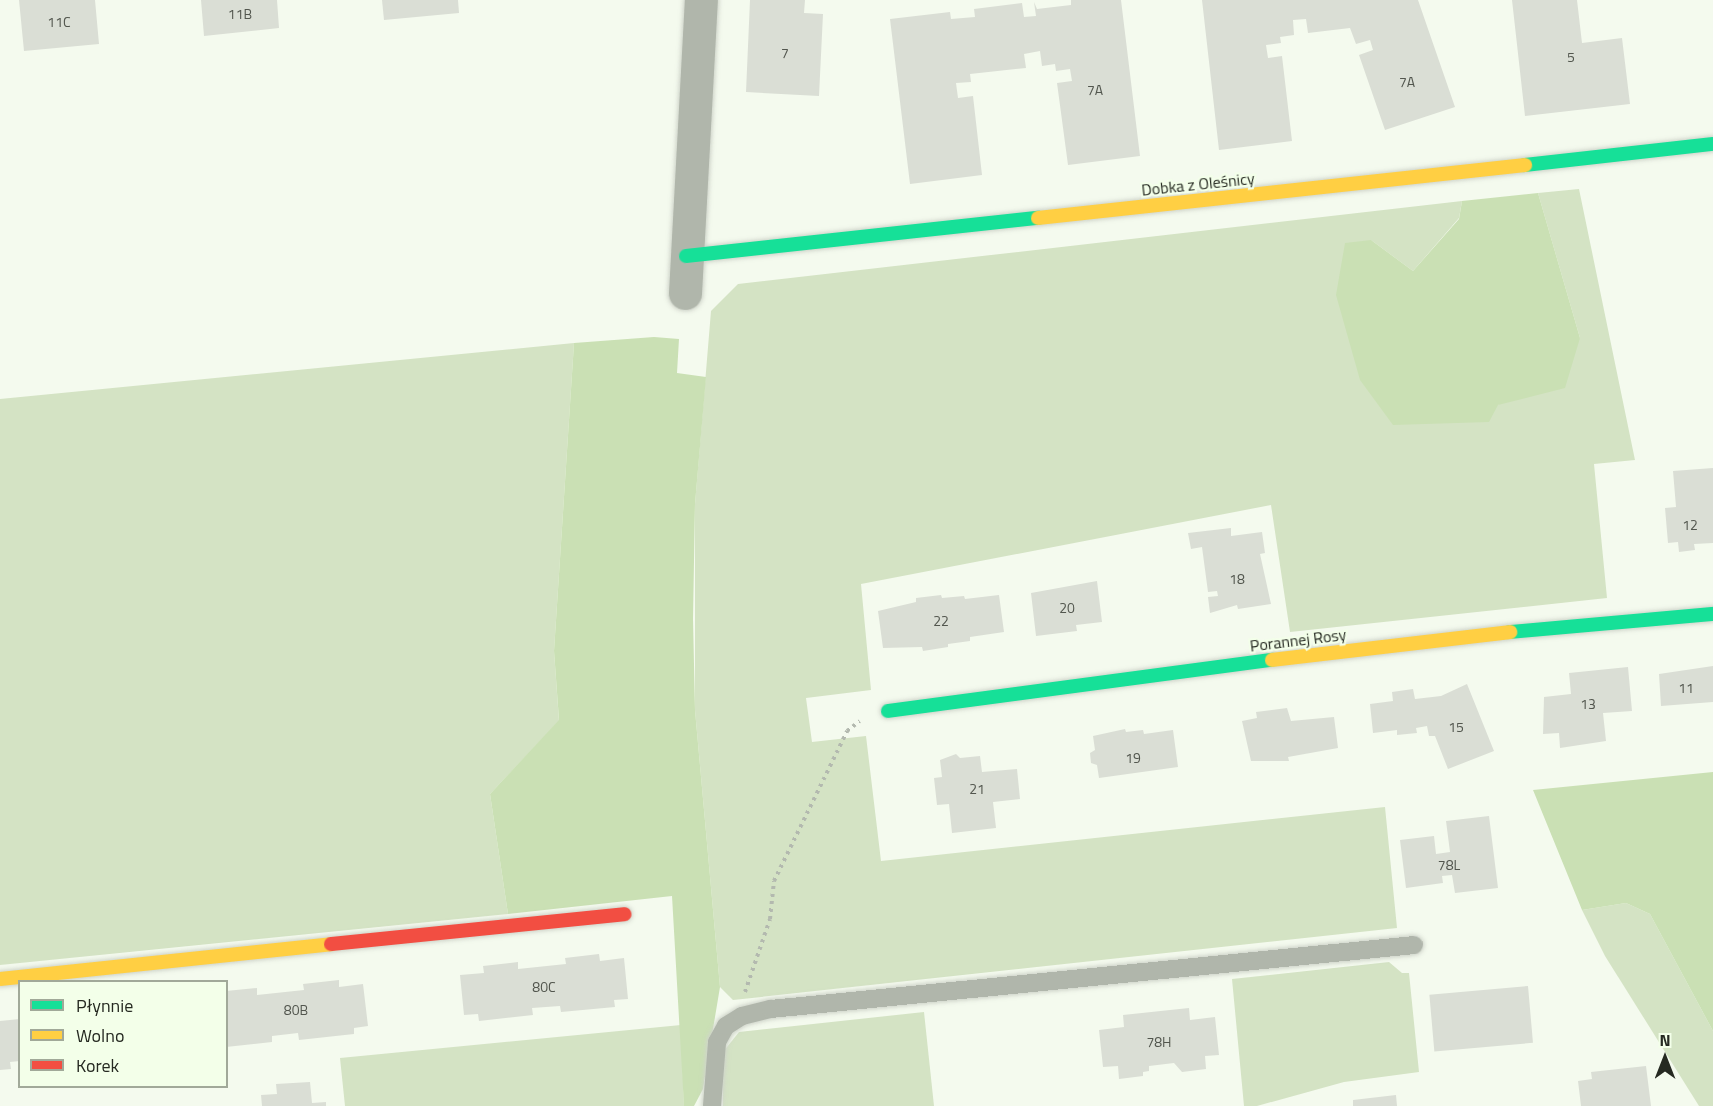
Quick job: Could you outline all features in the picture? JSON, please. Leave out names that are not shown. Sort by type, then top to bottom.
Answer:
[{"type":"street","points":[[685,293],[701,0]]},
{"type":"street","name":"Dobka z Oleśnicy","points":[[686,256],[1713,144]]},
{"type":"street","name":"Porannej Rosy","points":[[888,711],[1204,667],[1492,634],[1713,614]]},
{"type":"street","points":[[0,979],[624,914]]},
{"type":"lane","points":[[712,1106],[717,1042],[726,1026],[742,1016],[808,1004],[1414,945]]},
{"type":"path","points":[[742,1016],[746,984],[770,919],[774,881],[847,731],[863,719],[888,711]]},
{"type":"green space","points":[[1579,189],[1635,460],[1594,464],[1607,598],[1290,632],[1271,505],[861,584],[871,690],[806,698],[812,742],[866,736],[881,861],[1385,807],[1397,928],[733,1000],[720,987],[695,710],[695,504],[711,311],[738,284],[1462,201],[1459,218],[1413,271],[1371,240],[1498,405],[1580,338],[1538,193]]},
{"type":"green space","points":[[1538,193],[1580,338],[1565,388],[1498,405],[1489,422],[1393,425],[1360,380],[1336,295],[1345,243],[1371,240],[1413,271],[1459,219],[1462,201]]},
{"type":"green space","points":[[654,337],[679,339],[677,373],[706,377],[695,504],[693,619],[695,710],[720,987],[703,1089],[694,1106],[684,1106],[672,896],[508,914],[490,794],[559,720],[554,651],[574,343]]},
{"type":"green space","points":[[574,343],[554,651],[559,721],[490,794],[508,914],[0,965],[0,399]]},
{"type":"green space","points":[[1713,772],[1713,1031],[1650,914],[1626,903],[1582,910],[1533,790]]},
{"type":"green space","points":[[1626,903],[1650,914],[1713,1031],[1713,1106],[1699,1106],[1605,956],[1582,910]]},
{"type":"green space","points":[[1389,962],[1402,973],[1409,973],[1419,1072],[1344,1082],[1257,1106],[1244,1106],[1232,979]]},
{"type":"green space","points":[[924,1012],[934,1106],[723,1106],[723,1052],[739,1032]]},
{"type":"green space","points":[[681,1025],[684,1106],[345,1106],[340,1058]]},
{"type":"building","points":[[19,0],[95,0],[99,44],[24,51]]},
{"type":"building","points":[[201,0],[277,0],[279,28],[204,36]]},
{"type":"building","points":[[382,0],[458,0],[459,13],[384,20]]},
{"type":"building","points":[[750,0],[805,0],[804,13],[823,14],[819,96],[746,92]]},
{"type":"building","points":[[1071,0],[1121,0],[1140,156],[1068,165],[1057,83],[1072,81],[1070,69],[1056,71],[1055,64],[1042,66],[1040,51],[1024,54],[1026,68],[970,74],[971,82],[956,83],[958,98],[973,96],[982,175],[910,184],[890,19],[950,12],[951,19],[975,17],[974,9],[1022,3],[1024,17],[1036,16],[1034,2],[1037,9],[1071,5]]},
{"type":"building","points":[[1202,0],[1418,0],[1455,107],[1385,130],[1359,55],[1373,50],[1370,40],[1356,44],[1350,28],[1308,33],[1306,19],[1293,20],[1294,35],[1280,37],[1281,43],[1266,45],[1268,58],[1282,56],[1292,141],[1219,150]]},
{"type":"building","points":[[1512,0],[1577,0],[1582,43],[1622,38],[1630,104],[1525,116]]},
{"type":"building","points":[[1713,468],[1713,543],[1694,544],[1695,550],[1679,552],[1678,542],[1668,543],[1665,508],[1676,507],[1673,471]]},
{"type":"building","points":[[1231,528],[1231,536],[1262,532],[1265,553],[1260,554],[1271,604],[1238,609],[1237,605],[1210,613],[1208,597],[1218,596],[1217,591],[1208,592],[1202,547],[1191,549],[1188,533]]},
{"type":"building","points":[[1097,581],[1102,622],[1076,625],[1077,631],[1036,636],[1031,593]]},
{"type":"building","points":[[941,595],[942,598],[964,596],[965,599],[999,595],[1004,632],[970,637],[970,641],[923,651],[922,647],[883,648],[878,611],[916,602],[916,598]]},
{"type":"building","points":[[1713,666],[1713,702],[1661,706],[1659,674]]},
{"type":"building","points":[[1628,667],[1632,711],[1603,713],[1606,741],[1560,748],[1559,733],[1543,734],[1544,697],[1571,694],[1569,673]]},
{"type":"building","points":[[1467,684],[1494,751],[1448,769],[1435,736],[1429,736],[1427,726],[1416,728],[1417,733],[1397,735],[1397,730],[1373,733],[1370,704],[1393,701],[1392,692],[1413,689],[1415,699],[1441,696]]},
{"type":"building","points":[[1287,708],[1291,721],[1334,717],[1338,748],[1288,757],[1289,761],[1251,761],[1242,721],[1257,718],[1256,712]]},
{"type":"building","points":[[1125,729],[1126,732],[1143,730],[1144,734],[1173,730],[1178,767],[1099,778],[1097,765],[1091,763],[1090,753],[1095,750],[1093,736]]},
{"type":"building","points":[[956,754],[960,758],[980,756],[982,772],[1017,769],[1020,799],[993,802],[996,828],[952,833],[949,804],[937,805],[934,778],[942,777],[940,760]]},
{"type":"building","points":[[1489,816],[1498,888],[1455,893],[1452,875],[1442,876],[1443,883],[1406,888],[1400,840],[1434,836],[1436,854],[1450,852],[1446,821]]},
{"type":"building","points":[[599,954],[600,961],[624,958],[628,999],[614,1000],[615,1007],[561,1012],[560,1006],[532,1008],[533,1015],[479,1021],[478,1014],[464,1015],[460,975],[484,973],[483,966],[518,962],[518,969],[566,964],[565,958]]},
{"type":"building","points":[[339,980],[339,987],[363,984],[368,1026],[354,1028],[354,1034],[299,1040],[298,1033],[272,1036],[272,1042],[228,1047],[228,991],[257,988],[257,995],[304,990],[303,984]]},
{"type":"building","points":[[1528,986],[1533,1043],[1434,1051],[1429,995]]},
{"type":"building","points":[[1189,1008],[1190,1020],[1215,1017],[1219,1055],[1205,1056],[1206,1069],[1182,1072],[1174,1063],[1149,1066],[1149,1071],[1143,1072],[1143,1076],[1119,1079],[1118,1066],[1103,1067],[1099,1030],[1124,1027],[1123,1015]]},
{"type":"building","points":[[18,1019],[18,1061],[10,1062],[11,1069],[0,1070],[0,1021]]},
{"type":"building","points":[[1646,1066],[1651,1106],[1581,1106],[1578,1081],[1592,1079],[1591,1072]]},
{"type":"building","points":[[310,1082],[312,1103],[326,1102],[326,1106],[262,1106],[261,1095],[277,1094],[276,1084]]},
{"type":"building","points":[[1396,1095],[1397,1106],[1353,1106],[1353,1100]]},
{"type":"traffic: fast","points":[[1525,165],[1713,144]]},
{"type":"traffic: fast","points":[[686,256],[1038,218]]},
{"type":"traffic: fast","points":[[1510,632],[1713,614]]},
{"type":"traffic: fast","points":[[888,711],[1272,660]]},
{"type":"traffic: slow","points":[[1038,218],[1525,165]]},
{"type":"traffic: slow","points":[[1272,660],[1510,632]]},
{"type":"traffic: slow","points":[[0,979],[331,944]]},
{"type":"traffic: jam","points":[[331,944],[624,914]]}]
